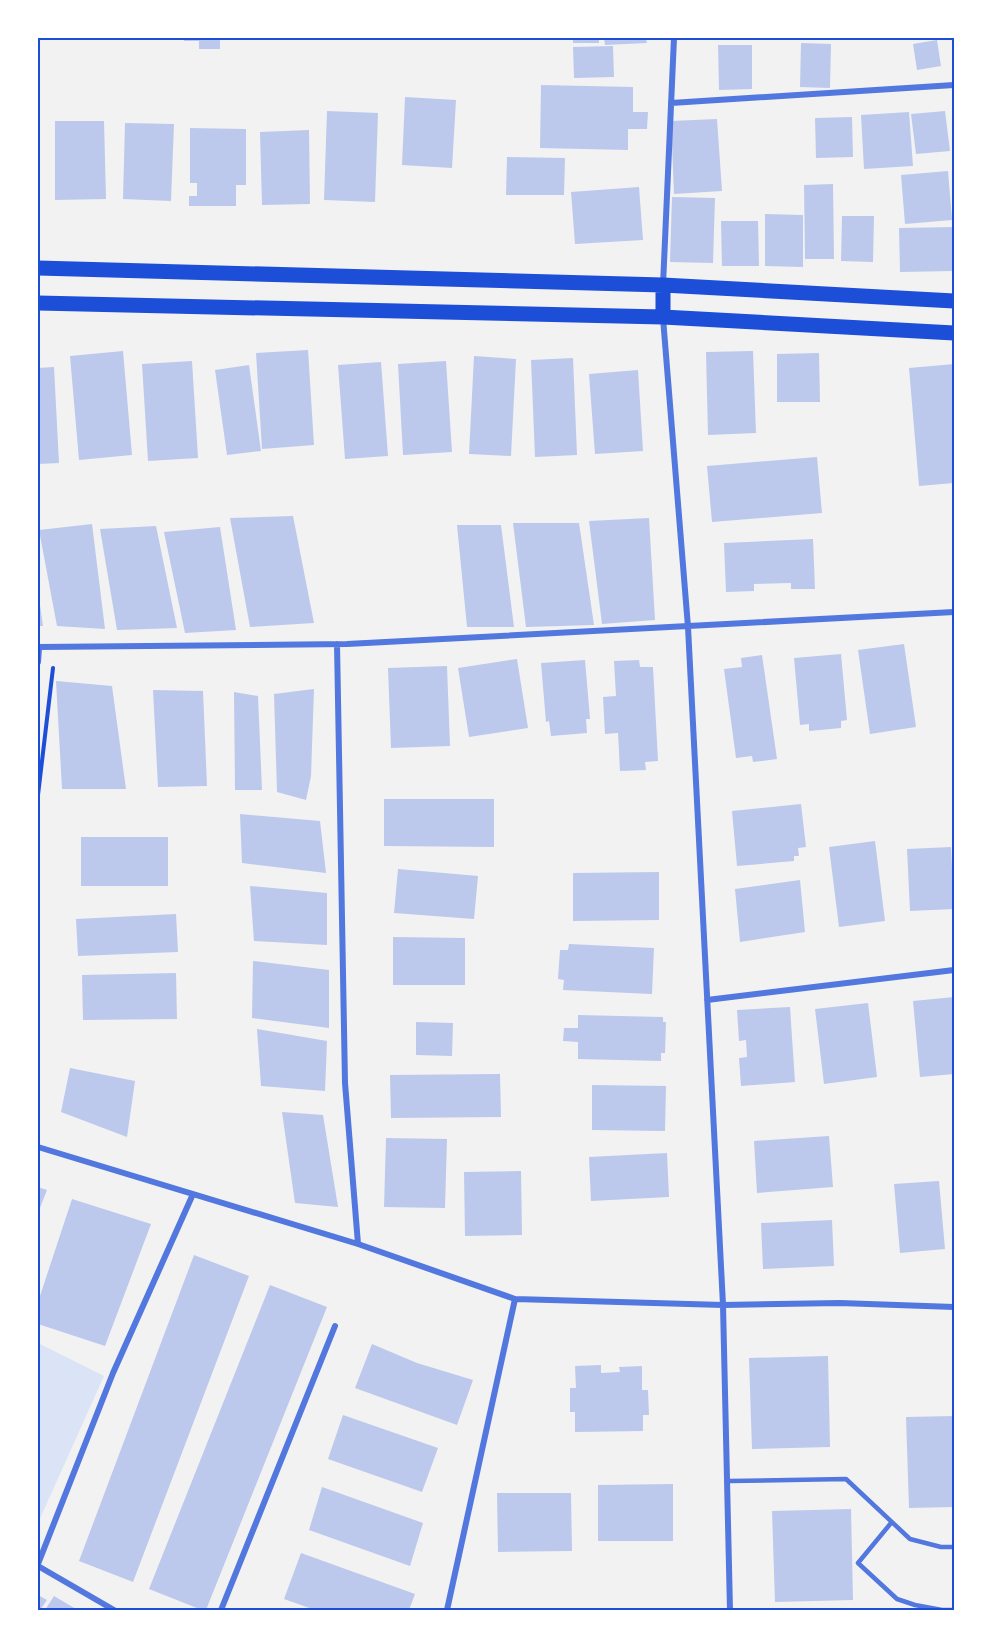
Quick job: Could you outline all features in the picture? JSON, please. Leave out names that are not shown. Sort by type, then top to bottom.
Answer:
[{"type":"main road","points":[[38,268],[663,285],[954,301]]},
{"type":"main road","points":[[663,285],[663,317]]},
{"type":"main road","points":[[38,303],[663,317],[954,333]]},
{"type":"street","points":[[663,285],[674,38]]},
{"type":"street","points":[[671,103],[954,85]]},
{"type":"street","points":[[663,317],[688,627],[723,1305],[729,1481],[730,1611]]},
{"type":"street","points":[[38,662],[38,647],[337,644],[954,612]]},
{"type":"street","points":[[337,644],[345,1083],[358,1244]]},
{"type":"street","points":[[707,1000],[954,970]]},
{"type":"street","points":[[38,1147],[358,1244],[515,1299],[723,1305],[840,1303],[954,1307]]},
{"type":"street","points":[[114,1611],[38,1565],[113,1373],[193,1194]]},
{"type":"street","points":[[447,1611],[515,1299]]},
{"type":"street","points":[[221,1611],[335,1326]]},
{"type":"lane","points":[[729,1481],[846,1479],[910,1539],[941,1547],[954,1547]]},
{"type":"lane","points":[[891,1523],[858,1563],[897,1599],[943,1611],[954,1610]]},
{"type":"path","points":[[38,795],[55,648]]},
{"type":"shaded area","points":[[38,1343],[104,1376],[38,1523]]},
{"type":"building","points":[[184,38],[220,38],[220,49],[199,49],[199,41],[184,41]]},
{"type":"building","points":[[573,38],[599,38],[599,43],[573,43]]},
{"type":"building","points":[[604,38],[646,38],[647,43],[605,45]]},
{"type":"building","points":[[937,40],[941,66],[917,70],[913,44]]},
{"type":"building","points":[[801,43],[831,44],[830,88],[800,87]]},
{"type":"building","points":[[718,45],[752,45],[752,89],[719,90]]},
{"type":"building","points":[[613,46],[614,77],[574,78],[573,47]]},
{"type":"building","points":[[541,85],[633,87],[633,112],[648,112],[647,129],[628,129],[628,150],[540,148]]},
{"type":"building","points":[[405,97],[456,100],[452,168],[402,165]]},
{"type":"building","points":[[327,111],[378,113],[375,202],[324,200]]},
{"type":"building","points":[[945,111],[950,151],[916,154],[911,114]]},
{"type":"building","points":[[909,112],[913,166],[864,169],[861,115]]},
{"type":"building","points":[[852,117],[853,157],[816,158],[815,118]]},
{"type":"building","points":[[717,119],[722,191],[674,194],[671,121]]},
{"type":"building","points":[[55,121],[104,121],[106,199],[55,200]]},
{"type":"building","points":[[125,123],[174,124],[171,201],[123,199]]},
{"type":"building","points":[[190,128],[246,129],[246,185],[236,185],[236,206],[189,206],[189,196],[197,196],[197,183],[190,183]]},
{"type":"building","points":[[309,130],[310,204],[262,205],[260,132]]},
{"type":"building","points":[[507,157],[565,158],[564,195],[506,195]]},
{"type":"building","points":[[948,171],[952,220],[905,224],[901,175]]},
{"type":"building","points":[[833,184],[834,259],[805,259],[804,185]]},
{"type":"building","points":[[639,187],[643,240],[575,244],[571,192]]},
{"type":"building","points":[[672,197],[715,198],[713,263],[670,262]]},
{"type":"building","points":[[765,214],[803,215],[803,267],[765,266]]},
{"type":"building","points":[[842,216],[874,216],[873,262],[841,261]]},
{"type":"building","points":[[721,221],[758,221],[759,266],[722,266]]},
{"type":"building","points":[[954,227],[954,271],[900,272],[899,228]]},
{"type":"building","points":[[308,350],[314,445],[262,449],[256,353]]},
{"type":"building","points":[[123,351],[132,455],[79,460],[70,356]]},
{"type":"building","points":[[753,351],[756,433],[708,435],[706,352]]},
{"type":"building","points":[[819,353],[820,402],[777,402],[777,354]]},
{"type":"building","points":[[474,356],[516,359],[511,456],[469,454]]},
{"type":"building","points":[[573,358],[577,455],[535,457],[531,360]]},
{"type":"building","points":[[192,361],[198,458],[148,461],[142,364]]},
{"type":"building","points":[[446,361],[452,452],[403,455],[398,364]]},
{"type":"building","points":[[381,362],[388,456],[345,459],[338,365]]},
{"type":"building","points":[[954,364],[954,483],[919,486],[909,368]]},
{"type":"building","points":[[249,365],[261,451],[227,455],[215,370]]},
{"type":"building","points":[[54,367],[59,463],[38,464],[38,368]]},
{"type":"building","points":[[638,370],[643,451],[595,454],[589,374]]},
{"type":"building","points":[[817,457],[822,513],[712,522],[707,466]]},
{"type":"building","points":[[293,516],[314,623],[250,627],[230,518]]},
{"type":"building","points":[[649,518],[655,620],[602,624],[589,521]]},
{"type":"building","points":[[513,523],[579,523],[594,625],[526,627]]},
{"type":"building","points":[[92,524],[105,629],[57,626],[39,530]]},
{"type":"building","points":[[457,525],[501,525],[514,627],[467,627]]},
{"type":"building","points":[[156,526],[177,628],[117,630],[100,529]]},
{"type":"building","points":[[220,527],[236,630],[185,633],[164,532]]},
{"type":"building","points":[[813,539],[815,589],[791,589],[791,583],[754,584],[754,591],[726,592],[724,543]]},
{"type":"building","points":[[39,598],[43,626],[38,626]]},
{"type":"building","points":[[904,644],[916,727],[870,734],[858,650]]},
{"type":"building","points":[[841,654],[847,720],[841,721],[841,728],[809,731],[809,724],[800,725],[794,658]]},
{"type":"building","points":[[762,655],[777,759],[753,762],[752,756],[736,758],[724,669],[742,667],[741,658]]},
{"type":"building","points":[[517,659],[528,728],[469,737],[458,668]]},
{"type":"building","points":[[585,660],[590,719],[586,719],[587,733],[551,736],[549,721],[546,722],[541,663]]},
{"type":"building","points":[[639,660],[640,667],[653,667],[658,761],[645,762],[646,770],[620,771],[618,733],[605,734],[603,697],[616,696],[614,661]]},
{"type":"building","points":[[447,666],[450,746],[391,748],[388,668]]},
{"type":"building","points":[[56,681],[112,686],[126,789],[62,789]]},
{"type":"building","points":[[314,689],[311,776],[306,800],[277,792],[274,694]]},
{"type":"building","points":[[153,690],[203,691],[207,786],[158,787]]},
{"type":"building","points":[[234,692],[258,696],[262,790],[235,790]]},
{"type":"building","points":[[384,799],[494,799],[494,847],[384,846]]},
{"type":"building","points":[[801,804],[806,847],[798,848],[799,856],[794,856],[794,861],[737,866],[732,811]]},
{"type":"building","points":[[240,814],[320,821],[326,873],[242,863]]},
{"type":"building","points":[[81,837],[168,837],[168,886],[81,886]]},
{"type":"building","points":[[875,841],[885,921],[839,927],[829,847]]},
{"type":"building","points":[[951,847],[954,909],[910,911],[907,849]]},
{"type":"building","points":[[398,869],[478,876],[474,919],[394,913]]},
{"type":"building","points":[[659,872],[659,920],[573,921],[573,873]]},
{"type":"building","points":[[800,880],[805,932],[740,942],[735,889]]},
{"type":"building","points":[[250,886],[327,893],[327,945],[254,941]]},
{"type":"building","points":[[176,914],[178,952],[78,956],[76,919]]},
{"type":"building","points":[[393,937],[465,938],[465,985],[393,985]]},
{"type":"building","points":[[569,944],[654,948],[652,994],[563,990],[564,980],[558,979],[560,950],[568,950]]},
{"type":"building","points":[[253,961],[329,970],[329,1028],[252,1018]]},
{"type":"building","points":[[176,973],[177,1019],[83,1020],[82,975]]},
{"type":"building","points":[[954,997],[954,1074],[920,1077],[913,1001]]},
{"type":"building","points":[[868,1003],[877,1077],[824,1084],[815,1009]]},
{"type":"building","points":[[790,1007],[795,1082],[741,1086],[739,1058],[747,1057],[746,1040],[739,1041],[737,1010]]},
{"type":"building","points":[[578,1015],[663,1017],[663,1022],[666,1022],[665,1053],[661,1053],[661,1061],[578,1059],[578,1042],[563,1041],[564,1028],[578,1028]]},
{"type":"building","points":[[416,1022],[453,1023],[452,1056],[416,1055]]},
{"type":"building","points":[[257,1029],[327,1041],[325,1091],[261,1086]]},
{"type":"building","points":[[70,1068],[135,1081],[127,1137],[61,1112]]},
{"type":"building","points":[[500,1074],[501,1117],[391,1118],[390,1075]]},
{"type":"building","points":[[592,1085],[666,1086],[665,1131],[592,1130]]},
{"type":"building","points":[[282,1112],[323,1115],[338,1207],[295,1203]]},
{"type":"building","points":[[829,1136],[833,1187],[757,1193],[754,1141]]},
{"type":"building","points":[[386,1138],[447,1139],[445,1208],[384,1207]]},
{"type":"building","points":[[667,1153],[669,1197],[591,1201],[589,1157]]},
{"type":"building","points":[[521,1171],[522,1235],[465,1236],[464,1172]]},
{"type":"building","points":[[939,1181],[945,1249],[900,1253],[894,1184]]},
{"type":"building","points":[[38,1187],[47,1190],[38,1213]]},
{"type":"building","points":[[72,1199],[151,1224],[105,1346],[38,1324],[38,1302]]},
{"type":"building","points":[[832,1220],[834,1266],[763,1269],[761,1223]]},
{"type":"building","points":[[194,1255],[249,1276],[133,1582],[79,1561]]},
{"type":"building","points":[[270,1285],[327,1307],[206,1610],[202,1610],[149,1589]]},
{"type":"building","points":[[372,1344],[417,1363],[473,1380],[457,1425],[355,1388]]},
{"type":"building","points":[[828,1356],[830,1447],[752,1449],[749,1358]]},
{"type":"building","points":[[601,1365],[601,1373],[620,1372],[619,1367],[642,1366],[642,1390],[648,1390],[649,1415],[643,1415],[643,1431],[575,1432],[575,1412],[570,1412],[570,1388],[576,1388],[575,1366]]},
{"type":"building","points":[[343,1415],[438,1448],[422,1492],[328,1459]]},
{"type":"building","points":[[954,1416],[954,1507],[909,1508],[906,1417]]},
{"type":"building","points":[[673,1484],[673,1541],[598,1541],[598,1485]]},
{"type":"building","points":[[322,1487],[423,1523],[410,1566],[309,1530]]},
{"type":"building","points":[[497,1493],[571,1493],[572,1551],[498,1552]]},
{"type":"building","points":[[851,1509],[853,1600],[775,1602],[772,1511]]},
{"type":"building","points":[[301,1553],[415,1594],[409,1610],[315,1610],[284,1599]]},
{"type":"building","points":[[38,1595],[47,1600],[40,1610],[38,1610]]},
{"type":"building","points":[[54,1596],[76,1609],[45,1610]]}]
